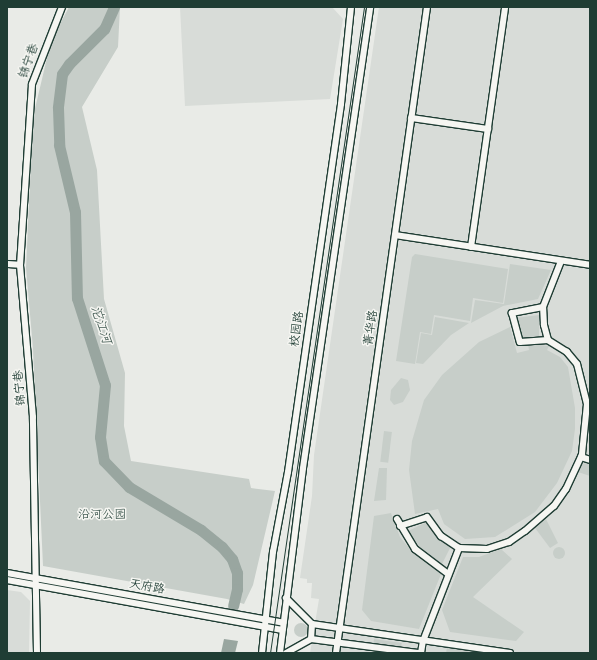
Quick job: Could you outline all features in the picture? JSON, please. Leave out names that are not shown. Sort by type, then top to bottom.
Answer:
[{"type":"street","name":"锦宁巷","points":[[37,653],[33,417],[20,265],[32,84],[62,7]]},
{"type":"street","name":"校园路","points":[[262,653],[265,620],[341,104],[351,7]]},
{"type":"street","points":[[280,653],[286,598],[370,7]]},
{"type":"street","name":"菁华路","points":[[336,653],[427,7]]},
{"type":"street","points":[[471,247],[505,7]]},
{"type":"street","points":[[411,118],[488,129]]},
{"type":"street","points":[[395,235],[590,265]]},
{"type":"street","points":[[548,340],[543,308],[561,261]]},
{"type":"street","points":[[7,264],[20,265]]},
{"type":"street","points":[[400,526],[427,517],[442,536],[459,548],[487,549],[509,542],[525,531],[554,506],[566,489],[581,457],[586,424],[583,382],[577,364],[567,352],[548,340],[520,342],[512,313],[543,308]]},
{"type":"street","points":[[581,457],[590,460]]},
{"type":"street","points":[[397,520],[415,549],[448,574]]},
{"type":"street","points":[[286,653],[311,639],[420,653],[422,641],[459,548]]},
{"type":"street","name":"天府路","points":[[7,573],[265,620],[283,627]]},
{"type":"street","name":"天府路","points":[[7,580],[264,627],[283,627]]},
{"type":"street","points":[[286,598],[312,624],[510,653]]},
{"type":"street","points":[[311,639],[312,624]]},
{"type":"shaded area","points":[[180,7],[332,7],[343,19],[330,99],[185,106]]},
{"type":"shaded area","points":[[379,7],[590,7],[590,653],[310,653],[319,599],[311,598],[312,583],[307,583],[307,579],[300,578],[312,496],[314,455]]},
{"type":"shaded area","points":[[7,590],[21,592],[30,601],[29,653],[7,653]]},
{"type":"shaded area","points":[[224,639],[238,641],[235,653],[221,653]]},
{"type":"green space","name":"沿河公园","points":[[69,7],[120,7],[118,47],[82,107],[97,170],[104,299],[125,373],[124,426],[131,461],[249,479],[251,488],[275,491],[253,585],[244,604],[227,599],[43,566],[33,349],[26,268],[33,117],[51,41]]},
{"type":"green space","points":[[415,254],[508,269],[503,303],[473,298],[470,321],[434,315],[431,334],[420,332],[415,364],[396,361],[412,257]]},
{"type":"green space","points":[[510,264],[551,270],[538,299],[503,306],[471,323],[475,300],[504,304]]},
{"type":"green space","points":[[539,315],[539,338],[520,337],[515,318]]},
{"type":"green space","points":[[435,317],[469,323],[451,335],[423,364],[416,363],[421,333],[432,335]]},
{"type":"green space","points":[[510,327],[517,353],[529,350],[528,344],[549,346],[547,350],[560,357],[568,367],[575,408],[575,429],[572,451],[557,483],[535,512],[495,537],[465,539],[444,524],[438,509],[415,514],[409,470],[412,441],[424,400],[442,375],[479,342]]},
{"type":"green space","points":[[401,378],[408,380],[410,390],[403,402],[394,405],[390,400],[391,390]]},
{"type":"green space","points":[[384,431],[392,432],[388,463],[380,462]]},
{"type":"green space","points":[[586,463],[590,465],[590,476],[578,472],[582,464]]},
{"type":"green space","points":[[379,468],[387,468],[386,500],[374,501]]},
{"type":"green space","points":[[391,513],[400,537],[409,548],[441,574],[419,629],[371,621],[362,610],[374,516]]},
{"type":"green space","points":[[546,519],[558,543],[550,548],[535,528]]},
{"type":"green space","points":[[427,522],[435,533],[451,546],[442,564],[420,547],[408,531]]},
{"type":"green space","points":[[559,547],[563,549],[565,553],[563,557],[559,559],[555,557],[553,553],[555,549]]},
{"type":"green space","points":[[501,549],[512,559],[473,597],[524,632],[516,641],[450,632],[442,610],[463,557],[479,557]]},
{"type":"green space","points":[[298,623],[304,623],[308,627],[308,633],[304,637],[298,637],[294,633],[294,627]]},
{"type":"green space","points":[[374,639],[402,643],[401,647],[373,643]]},
{"type":"green space","points":[[447,647],[473,650],[473,653],[446,653]]},
{"type":"waterway","name":"沱江河","points":[[114,7],[104,29],[69,64],[62,74],[58,108],[59,145],[75,212],[77,298],[105,385],[100,437],[104,461],[129,487],[201,530],[222,547],[232,559],[237,573],[237,589],[233,606]]},
{"type":"tram line","points":[[270,653],[364,7]]}]
